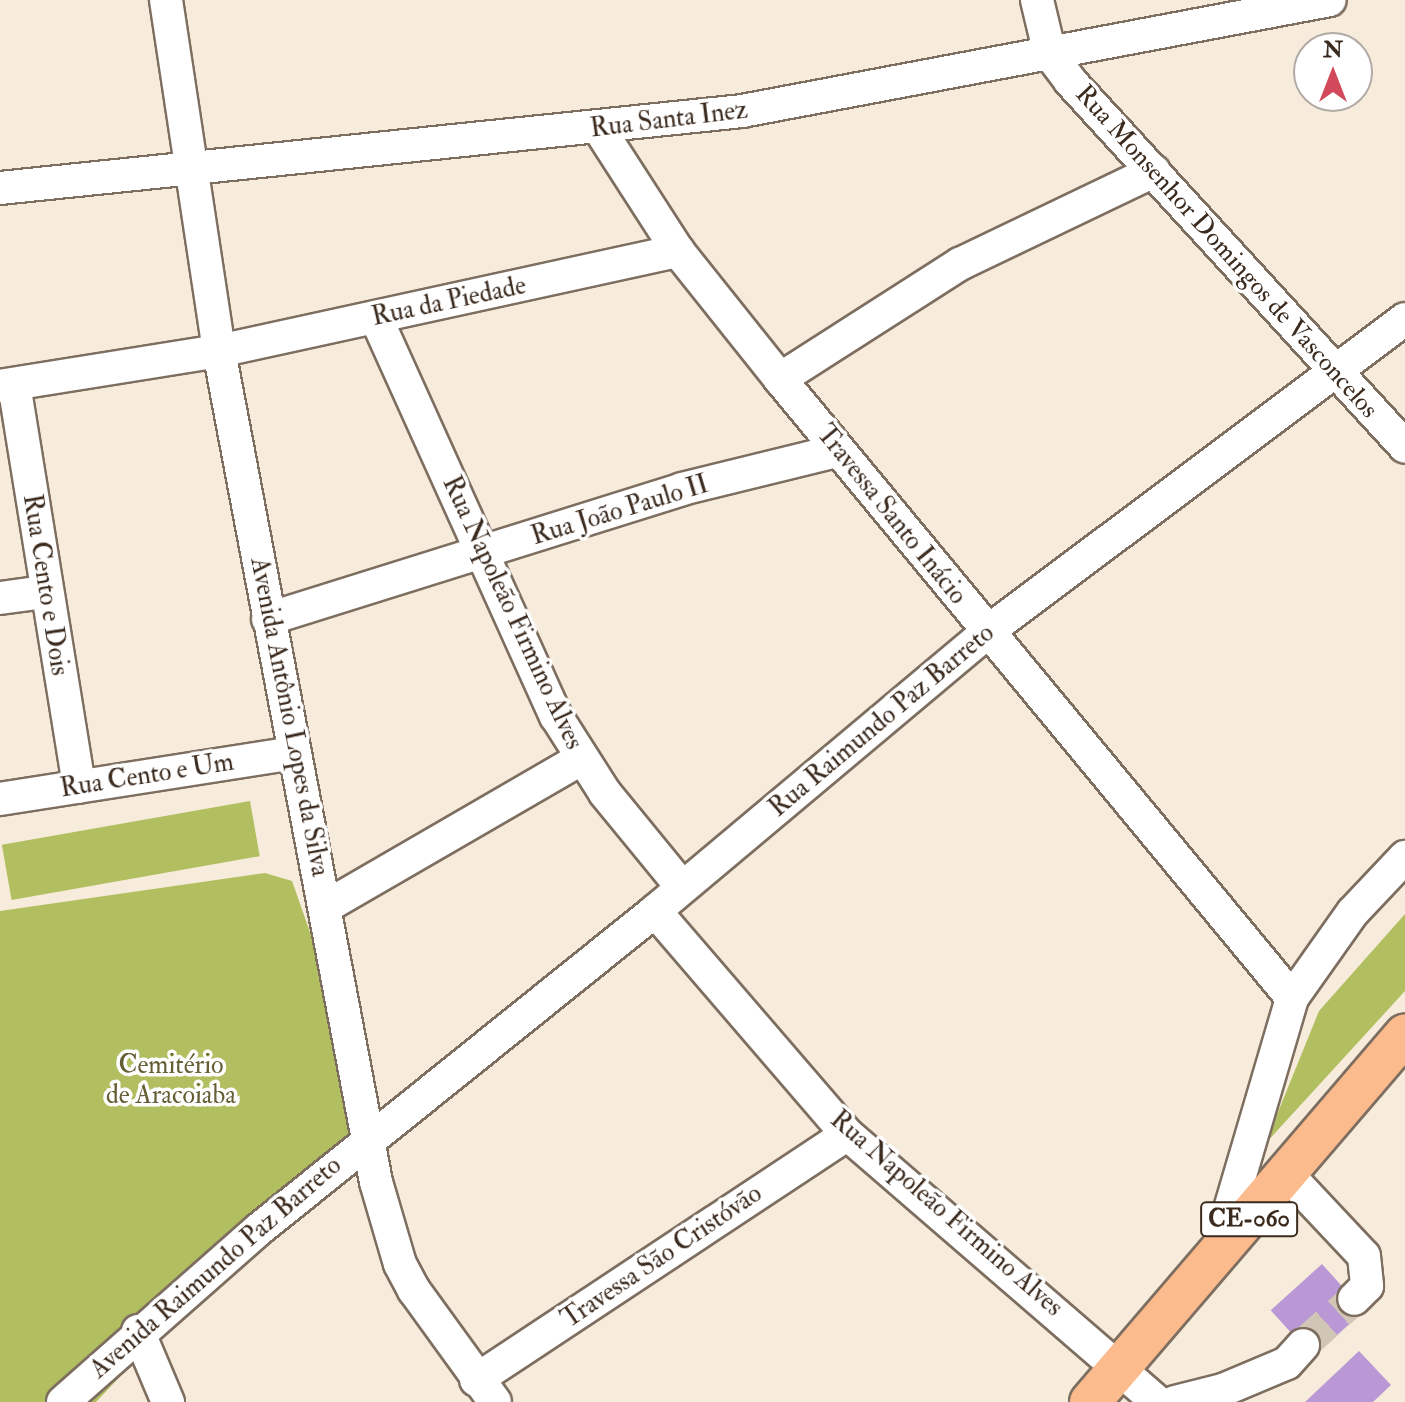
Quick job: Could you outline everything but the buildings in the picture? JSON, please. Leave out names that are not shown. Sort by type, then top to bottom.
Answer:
[{"type":"main road","name":"CE-060","points":[[1090,1402],[1405,1034]]},
{"type":"street","name":"Avenida Antônio Lopes da Silva","points":[[166,0],[219,351],[293,753],[327,906],[376,1182],[400,1264],[486,1391]]},
{"type":"street","points":[[1037,0],[1050,54]]},
{"type":"street","name":"Rua Santa Inez","points":[[0,188],[192,167],[600,130],[833,97],[1330,0]]},
{"type":"street","name":"Rua Monsenhor Domingos de Vasconcelos","points":[[1050,54],[1334,374],[1405,447]]},
{"type":"street","name":"Travessa Santo Inácio","points":[[600,130],[678,251],[837,451],[1292,998]]},
{"type":"street","points":[[780,379],[960,264],[1154,171]]},
{"type":"street","name":"Rua da Piedade","points":[[7,385],[219,351],[678,251]]},
{"type":"street","name":"Rua Napoleão Firmino Alves","points":[[376,318],[482,554],[581,759],[682,887]]},
{"type":"street","name":"Rua Raimundo Paz Barreto","points":[[370,1136],[655,911],[987,632],[1405,319]]},
{"type":"street","name":"Rua Cento e Dois","points":[[7,385],[79,787]]},
{"type":"street","name":"Rua João Paulo II","points":[[268,619],[682,489],[837,451]]},
{"type":"street","points":[[0,598],[44,592]]},
{"type":"street","name":"Rua Cento e Um","points":[[0,799],[293,753]]},
{"type":"street","points":[[327,906],[581,759]]},
{"type":"street","points":[[1216,1256],[1292,998],[1353,912],[1405,857]]},
{"type":"street","name":"Rua Napoleão Firmino Alves","points":[[655,911],[847,1134],[1158,1402]]},
{"type":"street","name":"Travessa São Cristóvão","points":[[486,1391],[847,1134]]},
{"type":"street","name":"Avenida Raimundo Paz Barreto","points":[[63,1402],[138,1331],[370,1136]]},
{"type":"street","points":[[1287,1174],[1364,1256],[1367,1286],[1354,1299]]},
{"type":"street","points":[[138,1331],[168,1402]]},
{"type":"street","points":[[1175,1402],[1223,1390],[1287,1363],[1303,1345]]},
{"type":"green space","points":[[250,801],[260,856],[12,900],[2,845]]},
{"type":"green space","name":"Cemitério de Aracoiaba","points":[[265,873],[292,881],[330,989],[356,1147],[182,1311],[96,1402],[0,1402],[0,911]]},
{"type":"green space","points":[[1405,914],[1405,991],[1265,1144],[1319,1011]]},
{"type":"tunnel","points":[[1303,1345],[1354,1299]]}]
